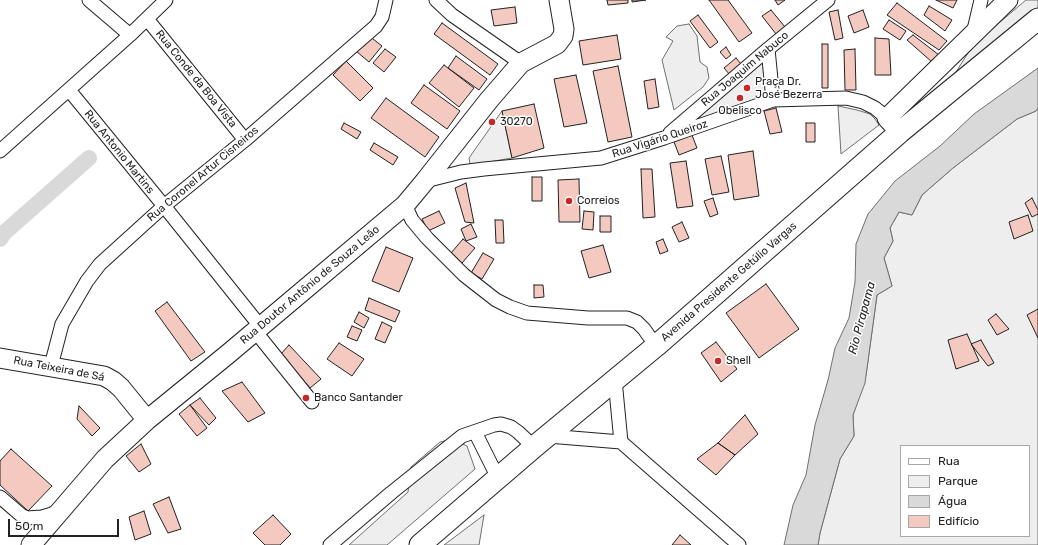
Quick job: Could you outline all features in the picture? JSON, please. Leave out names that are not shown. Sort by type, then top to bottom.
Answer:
[{"type":"main road","name":"Avenida Presidente Getúlio Vargas","points":[[420,545],[541,441],[656,346],[894,125],[1038,19]]},
{"type":"street","points":[[89,0],[130,35]]},
{"type":"street","points":[[0,151],[130,35],[166,0]]},
{"type":"street","points":[[436,0],[452,15],[521,63]]},
{"type":"street","name":"Rua Doutor Antônio de Souza Leão","points":[[31,545],[105,459],[147,420],[228,354],[404,205],[521,63],[557,44],[563,36],[564,29],[559,0]]},
{"type":"street","name":"Rua Joaquim Nabuco","points":[[664,138],[828,0]]},
{"type":"street","points":[[973,36],[981,0]]},
{"type":"street","points":[[894,125],[973,36],[1008,0]]},
{"type":"street","name":"Rua Coronel Artur Cisneiros","points":[[51,366],[62,324],[87,281],[100,264],[164,206],[245,140],[376,26],[382,17],[386,2]]},
{"type":"street","name":"Rua Conde da Boa Vista","points":[[147,19],[245,140]]},
{"type":"street","points":[[768,49],[773,100]]},
{"type":"street","name":"Rua Antonio Martins","points":[[68,90],[164,206],[312,402]]},
{"type":"street","name":"Rua Vigário Queiroz","points":[[425,181],[461,172],[601,158],[773,100],[846,98],[863,102],[875,108],[894,125]]},
{"type":"street","points":[[404,205],[412,220],[427,238],[479,288],[496,300],[527,314],[588,318],[627,318],[637,322],[656,346]]},
{"type":"street","name":"Rua Teixeira de Sá","points":[[0,358],[104,376],[113,381],[147,420]]},
{"type":"street","points":[[615,380],[621,442]]},
{"type":"street","points":[[330,545],[390,493],[462,436],[501,424],[541,441],[621,442],[738,545]]},
{"type":"street","points":[[475,432],[494,470],[497,480]]},
{"type":"street","points":[[0,497],[21,515],[34,519],[52,514],[66,505]]},
{"type":"green space","points":[[1026,0],[1038,0],[1038,15],[946,88],[973,45]]},
{"type":"green space","points":[[689,24],[697,36],[700,62],[707,67],[709,78],[703,87],[674,110],[662,60],[673,41],[666,37],[677,26]]},
{"type":"green space","name":"Praça Dr. José Bezerra","points":[[768,49],[773,100],[664,138]]},
{"type":"green space","points":[[838,106],[870,114],[879,125],[841,154]]},
{"type":"green space","points":[[1038,108],[1038,545],[818,545],[840,459],[854,436],[853,415],[866,375],[877,295],[892,286],[884,258],[893,241],[890,228],[899,212],[912,215],[922,195],[953,168],[1017,119],[1036,111]]},
{"type":"green space","points":[[502,111],[512,158],[470,164],[469,158]]},
{"type":"green space","points":[[452,439],[467,446],[475,469],[387,545],[349,545],[408,492],[411,467],[440,442]]},
{"type":"green space","points":[[484,515],[479,545],[444,545]]},
{"type":"water","name":"Rio Pirapama","points":[[1038,68],[1038,108],[1036,111],[1017,119],[953,168],[922,195],[912,215],[899,212],[890,228],[893,241],[884,258],[892,286],[877,295],[865,383],[853,415],[854,436],[840,459],[818,545],[784,545],[793,505],[806,475],[815,425],[828,380],[835,348],[849,318],[855,282],[856,244],[868,214],[895,181],[940,146],[974,114]]},
{"type":"building","points":[[607,0],[628,0],[628,3],[608,5]]},
{"type":"building","points":[[632,0],[646,0],[632,2]]},
{"type":"building","points":[[709,0],[728,0],[752,33],[739,42]]},
{"type":"building","points":[[775,0],[785,0],[778,5]]},
{"type":"building","points":[[936,0],[957,0],[953,8]]},
{"type":"building","points":[[897,3],[947,41],[939,50],[887,15]]},
{"type":"building","points":[[929,6],[952,20],[945,31],[924,15]]},
{"type":"building","points":[[515,7],[517,23],[494,26],[491,10]]},
{"type":"building","points":[[771,10],[785,27],[776,34],[762,16]]},
{"type":"building","points":[[838,10],[843,38],[835,40],[829,12]]},
{"type":"building","points":[[863,10],[869,27],[854,33],[848,16]]},
{"type":"building","points":[[698,15],[718,42],[710,48],[690,21]]},
{"type":"building","points":[[889,20],[906,31],[900,40],[883,29]]},
{"type":"building","points":[[442,23],[498,64],[490,75],[434,34]]},
{"type":"building","points":[[368,35],[382,46],[369,62],[356,51]]},
{"type":"building","points":[[617,35],[621,59],[583,65],[579,41]]},
{"type":"building","points":[[913,35],[939,55],[932,62],[907,40]]},
{"type":"building","points":[[875,38],[889,39],[891,75],[875,75]]},
{"type":"building","points":[[822,44],[828,44],[828,88],[822,88]]},
{"type":"building","points":[[726,47],[731,55],[726,59],[720,52]]},
{"type":"building","points":[[385,49],[396,57],[384,72],[373,63]]},
{"type":"building","points":[[855,49],[856,90],[845,90],[844,50]]},
{"type":"building","points":[[456,56],[487,79],[479,90],[448,68]]},
{"type":"building","points":[[736,58],[742,65],[730,75],[724,68]]},
{"type":"building","points":[[346,61],[373,88],[360,101],[333,75]]},
{"type":"building","points":[[444,65],[474,88],[459,107],[429,83]]},
{"type":"building","points":[[618,66],[632,137],[608,142],[593,71]]},
{"type":"building","points":[[576,75],[587,123],[564,127],[554,79]]},
{"type":"building","points":[[655,79],[659,107],[648,109],[644,81]]},
{"type":"building","points":[[424,85],[460,111],[447,129],[411,103]]},
{"type":"building","points":[[386,98],[439,137],[425,157],[371,118]]},
{"type":"building","points":[[534,104],[544,148],[512,158],[502,111]]},
{"type":"building","points":[[776,108],[782,132],[770,134],[764,111]]},
{"type":"building","points":[[344,123],[361,132],[357,139],[341,129]]},
{"type":"building","points":[[806,123],[815,123],[815,142],[806,142]]},
{"type":"building","points":[[692,135],[697,148],[679,155],[674,142]]},
{"type":"building","points":[[374,143],[398,157],[393,165],[370,150]]},
{"type":"building","points":[[753,151],[759,196],[734,200],[728,155]]},
{"type":"building","points":[[721,156],[729,192],[712,195],[705,159]]},
{"type":"building","points":[[686,161],[693,206],[677,208],[670,163]]},
{"type":"building","points":[[641,169],[652,169],[655,217],[643,218]]},
{"type":"building","points":[[532,177],[542,177],[542,201],[532,201]]},
{"type":"building","name":"Correios","points":[[579,179],[580,222],[559,222],[558,180]]},
{"type":"building","points":[[466,183],[474,223],[465,222],[455,188]]},
{"type":"building","points":[[713,198],[718,214],[710,217],[704,201]]},
{"type":"building","points":[[1032,198],[1038,210],[1038,214],[1032,217],[1025,203]]},
{"type":"building","points":[[439,211],[445,223],[428,231],[422,219]]},
{"type":"building","points":[[584,211],[594,212],[593,230],[582,229]]},
{"type":"building","points":[[1028,215],[1033,231],[1014,239],[1009,222]]},
{"type":"building","points":[[600,216],[611,216],[611,232],[600,232]]},
{"type":"building","points":[[495,220],[503,220],[504,243],[496,243]]},
{"type":"building","points":[[682,222],[689,238],[679,242],[672,227]]},
{"type":"building","points":[[471,224],[477,237],[466,241],[461,229]]},
{"type":"building","points":[[463,239],[475,248],[462,263],[451,253]]},
{"type":"building","points":[[663,239],[668,251],[660,254],[656,242]]},
{"type":"building","points":[[603,245],[611,272],[589,278],[581,251]]},
{"type":"building","points":[[386,247],[413,258],[399,292],[372,281]]},
{"type":"building","points":[[483,253],[494,259],[482,279],[471,273]]},
{"type":"building","points":[[766,284],[799,329],[759,358],[726,313]]},
{"type":"building","points":[[534,285],[543,285],[544,297],[534,298]]},
{"type":"building","points":[[369,298],[400,311],[395,322],[365,310]]},
{"type":"building","points":[[167,302],[205,352],[191,361],[155,311]]},
{"type":"building","points":[[1038,309],[1038,338],[1027,315]]},
{"type":"building","points":[[359,312],[369,318],[364,328],[354,322]]},
{"type":"building","points":[[996,314],[1009,329],[997,335],[988,320]]},
{"type":"building","points":[[382,322],[392,327],[385,343],[375,339]]},
{"type":"building","points":[[352,326],[362,330],[357,341],[347,337]]},
{"type":"building","points":[[967,334],[979,361],[956,369],[948,340]]},
{"type":"building","points":[[981,340],[994,363],[988,366],[971,344]]},
{"type":"building","name":"Shell","points":[[716,342],[737,369],[721,382],[701,353]]},
{"type":"building","points":[[339,343],[364,359],[352,376],[327,359]]},
{"type":"building","points":[[289,345],[321,379],[310,388],[281,354]]},
{"type":"building","points":[[242,382],[265,413],[248,422],[222,391]]},
{"type":"building","points":[[200,398],[216,418],[209,425],[190,405]]},
{"type":"building","points":[[190,405],[207,428],[197,436],[179,414]]},
{"type":"building","points":[[79,406],[100,428],[92,436],[77,419]]},
{"type":"building","points":[[745,415],[758,434],[735,455],[718,443]]},
{"type":"building","points":[[718,443],[735,455],[716,475],[697,459]]},
{"type":"building","points":[[141,444],[151,464],[139,472],[126,456]]},
{"type":"building","points":[[11,449],[52,486],[28,511],[0,485],[0,461]]},
{"type":"building","points":[[169,497],[181,529],[168,533],[153,504]]},
{"type":"building","points":[[144,511],[151,534],[135,540],[129,517]]},
{"type":"building","points":[[273,515],[291,534],[280,545],[265,545],[253,533]]},
{"type":"building","points":[[680,535],[691,545],[672,545]]},
{"type":"waterway","points":[[0,239],[4,233],[89,158]]},
{"type":"place","name":"Praça Dr. José Bezerra","points":[[747,88]]},
{"type":"place","name":"Obelisco","points":[[740,98]]},
{"type":"place","name":"30270","points":[[492,122]]},
{"type":"place","name":"Correios","points":[[569,201]]},
{"type":"place","name":"Shell","points":[[718,361]]},
{"type":"place","name":"Banco Santander","points":[[306,398]]}]
